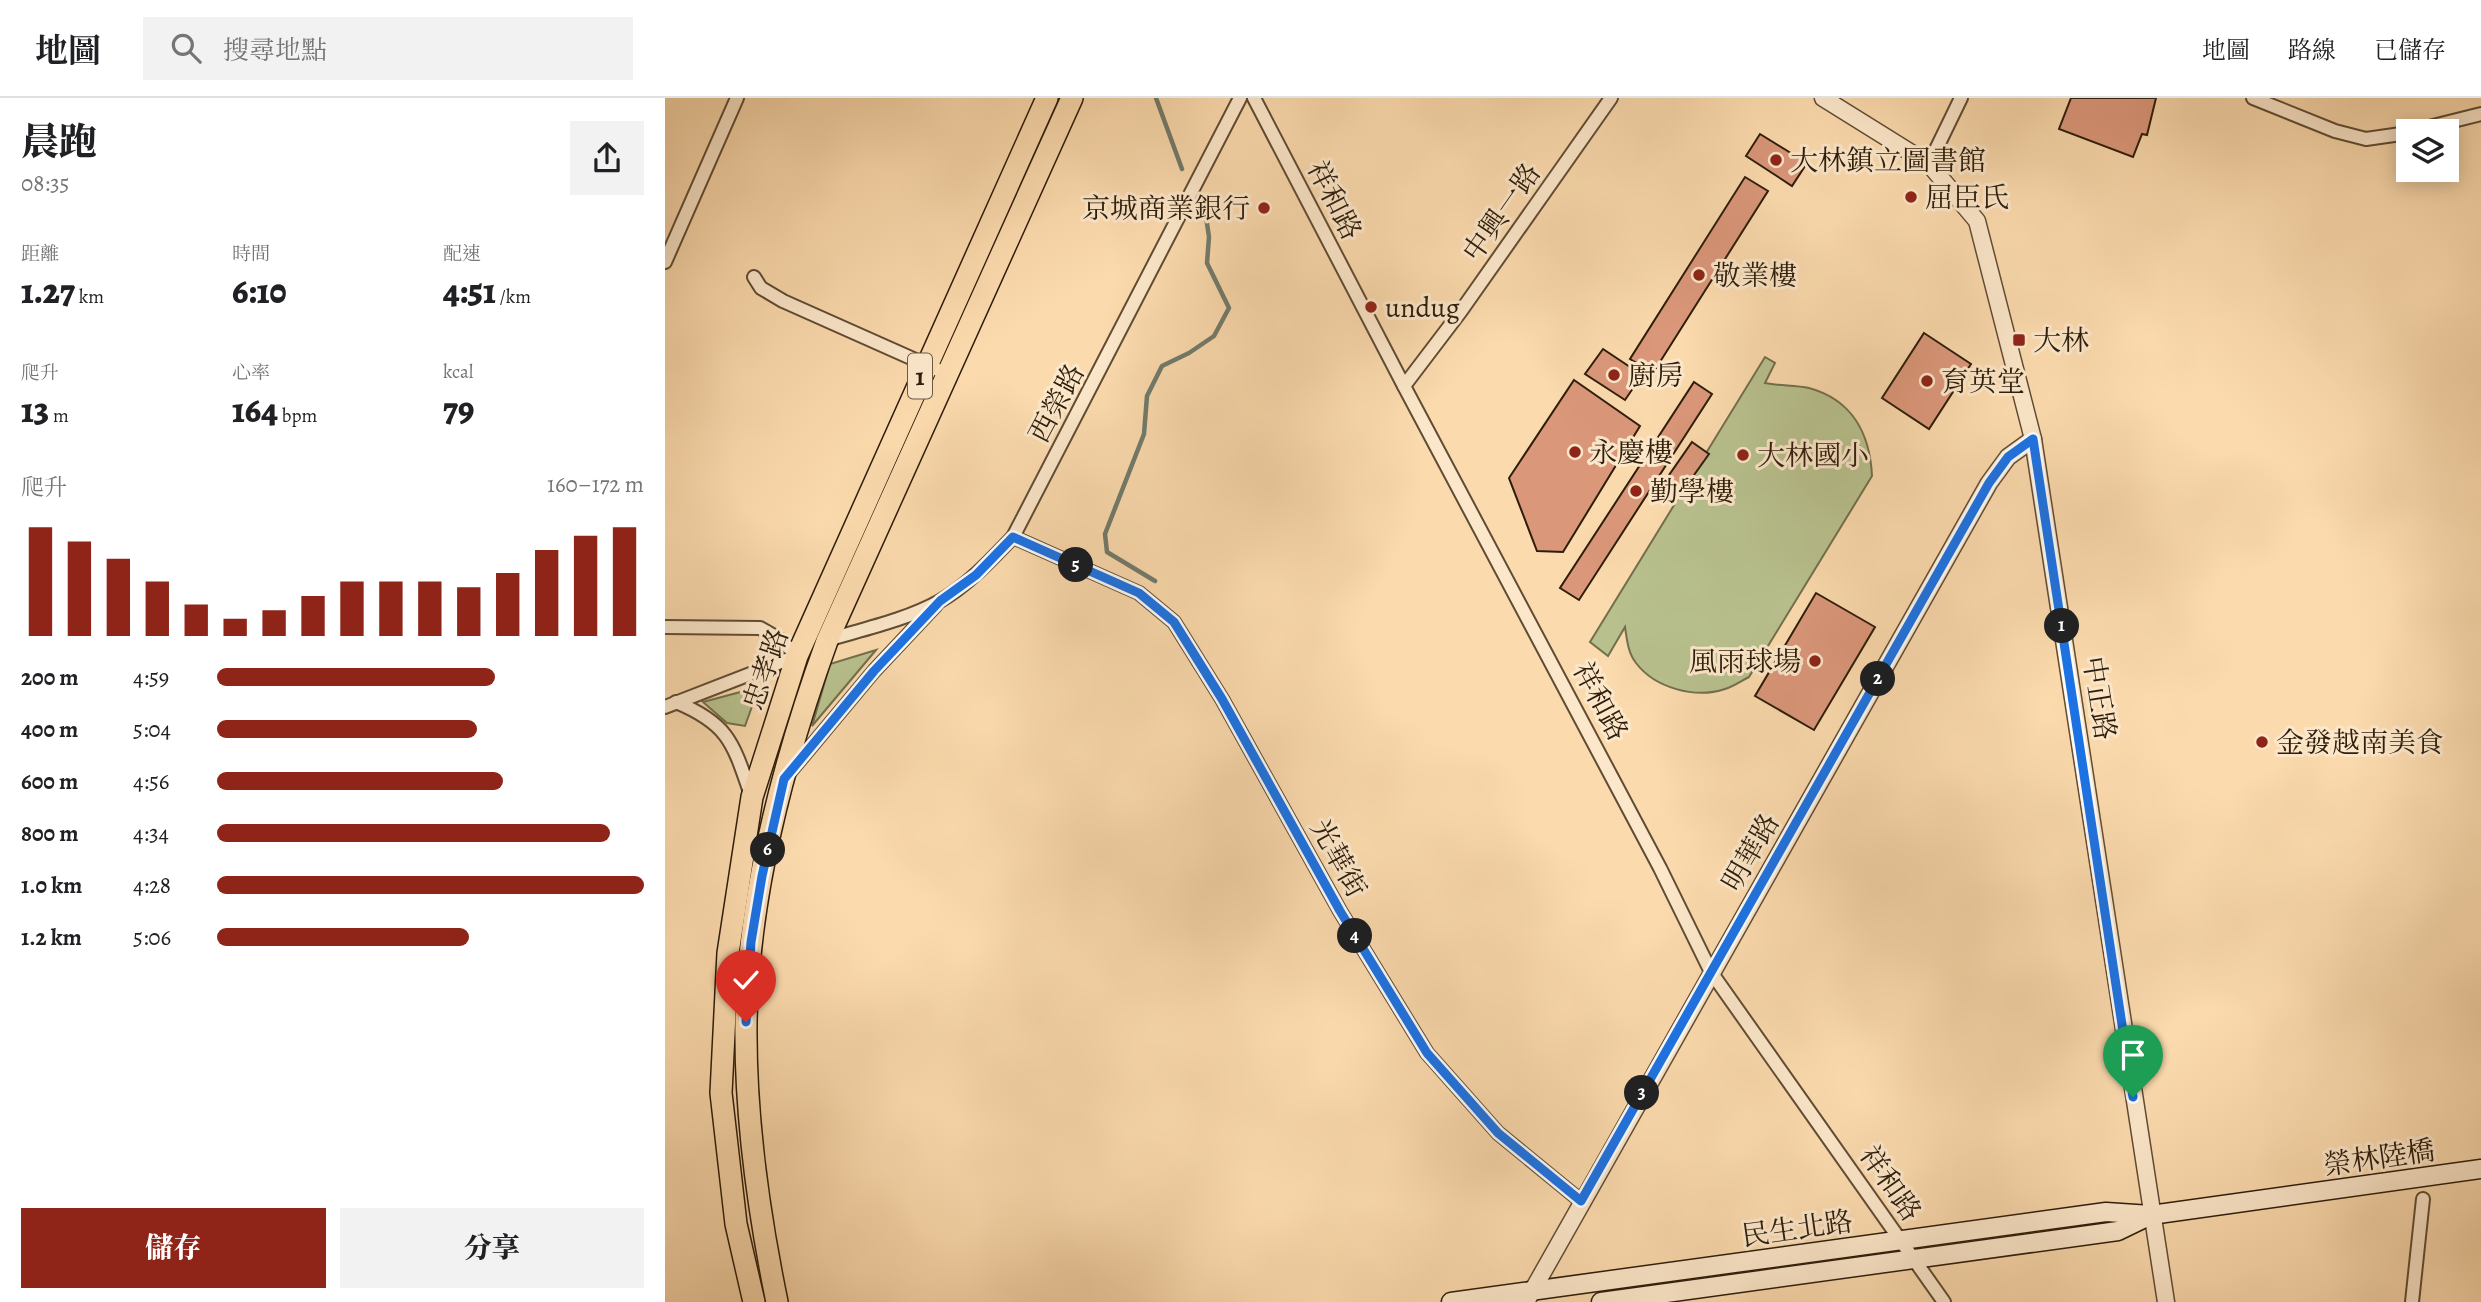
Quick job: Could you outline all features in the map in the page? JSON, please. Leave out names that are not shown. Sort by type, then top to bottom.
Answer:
[{"type":"main road","name":"忠孝路","points":[[754,1302],[736,1224],[721,1093],[728,953],[752,797],[797,656],[1047,98]]},
{"type":"main road","name":"忠孝路","points":[[777,1302],[760,1222],[747,1096],[746,1022],[751,942],[762,876],[784,779],[802,708],[827,640],[1072,98]]},
{"type":"main road","name":"榮林陸橋","points":[[2285,1198],[2481,1169]]},
{"type":"main road","name":"民生北路","points":[[1451,1302],[1529,1297],[1901,1239],[2106,1212],[2151,1215],[2285,1198]]},
{"type":"main road","name":"民生北路","points":[[1601,1302],[2118,1231],[2151,1215]]},
{"type":"street","points":[[665,262],[737,98]]},
{"type":"street","name":"西榮路","points":[[671,704],[797,656],[827,640],[895,620],[940,601],[976,575],[1013,537],[1240,98]]},
{"type":"street","name":"祥和路","points":[[1254,98],[1404,386],[1563,682],[1711,972],[1944,1302]]},
{"type":"street","name":"中興一路","points":[[1404,386],[1461,311],[1611,98]]},
{"type":"street","name":"中正路","points":[[1823,98],[1929,164],[1977,221],[2033,439],[2165,1302]]},
{"type":"street","points":[[1929,164],[1961,98]]},
{"type":"street","points":[[2253,98],[2335,131],[2366,139],[2396,135]]},
{"type":"street","points":[[2459,120],[2481,114]]},
{"type":"street","points":[[754,277],[761,288],[783,301],[947,374]]},
{"type":"street","name":"明華路","points":[[1529,1297],[1989,483],[2008,457],[2033,439]]},
{"type":"street","name":"光華街","points":[[1013,537],[1139,593],[1174,622],[1222,699],[1340,911],[1427,1053],[1498,1133],[1581,1201]]},
{"type":"street","points":[[784,779],[874,671],[940,601]]},
{"type":"street","points":[[665,627],[760,628],[781,640],[797,656]]},
{"type":"street","points":[[671,704],[704,714],[725,732],[752,797]]},
{"type":"street","points":[[2412,1302],[2423,1199]]},
{"type":"green space","points":[[1765,357],[1775,363],[1765,383],[1809,388],[1837,401],[1848,410],[1863,433],[1872,476],[1749,677],[1731,687],[1713,692],[1676,689],[1654,679],[1636,663],[1630,651],[1625,627],[1608,656],[1590,642]]},
{"type":"green space","points":[[876,650],[812,726],[830,664]]},
{"type":"green space","points":[[759,687],[745,726],[727,723],[703,702]]},
{"type":"building","points":[[2071,98],[2156,98],[2147,135],[2142,134],[2133,157],[2059,129]]},
{"type":"building","name":"大林鎮立圖書館","points":[[1760,134],[1807,163],[1792,186],[1746,156]]},
{"type":"building","name":"敬業樓","points":[[1745,177],[1768,191],[1653,373],[1630,359]]},
{"type":"building","name":"育英堂","points":[[1924,333],[1971,364],[1929,429],[1882,398]]},
{"type":"building","name":"廚房","points":[[1603,349],[1642,375],[1625,400],[1585,374]]},
{"type":"building","name":"永慶樓","points":[[1574,380],[1640,426],[1563,552],[1537,551],[1509,478]]},
{"type":"building","name":"勤學樓","points":[[1694,382],[1712,394],[1579,600],[1560,588]]},
{"type":"building","points":[[1692,442],[1709,454],[1684,489],[1667,478]]},
{"type":"building","name":"風雨球場","points":[[1816,593],[1875,627],[1814,730],[1755,696]]},
{"type":"waterway","points":[[1156,98],[1182,169]]},
{"type":"waterway","points":[[1155,581],[1107,552],[1105,534],[1144,434],[1147,396],[1162,366],[1189,353],[1214,336],[1229,308],[1207,263],[1209,237],[1204,203]]},
{"type":"place","name":"大林鎮立圖書館","points":[[1776,160]]},
{"type":"place","name":"屈臣氏","points":[[1911,197]]},
{"type":"place","name":"京城商業銀行","points":[[1264,208]]},
{"type":"place","name":"敬業樓","points":[[1699,275]]},
{"type":"place","name":"undug","points":[[1371,307]]},
{"type":"place","name":"大林","points":[[2019,340]]},
{"type":"place","name":"廚房","points":[[1614,375]]},
{"type":"place","name":"育英堂","points":[[1927,381]]},
{"type":"place","name":"永慶樓","points":[[1575,452]]},
{"type":"place","name":"大林國小","points":[[1743,455]]},
{"type":"place","name":"勤學樓","points":[[1636,491]]},
{"type":"place","name":"風雨球場","points":[[1815,661]]},
{"type":"place","name":"金發越南美食","points":[[2262,742]]},
{"type":"route","points":[[746,1022],[751,942],[762,876],[784,779],[874,671],[940,601],[976,575],[1013,537],[1139,593],[1174,622],[1222,699],[1340,911],[1427,1053],[1498,1133],[1581,1201],[1989,483],[2008,457],[2033,439],[2133,1097]]}]
